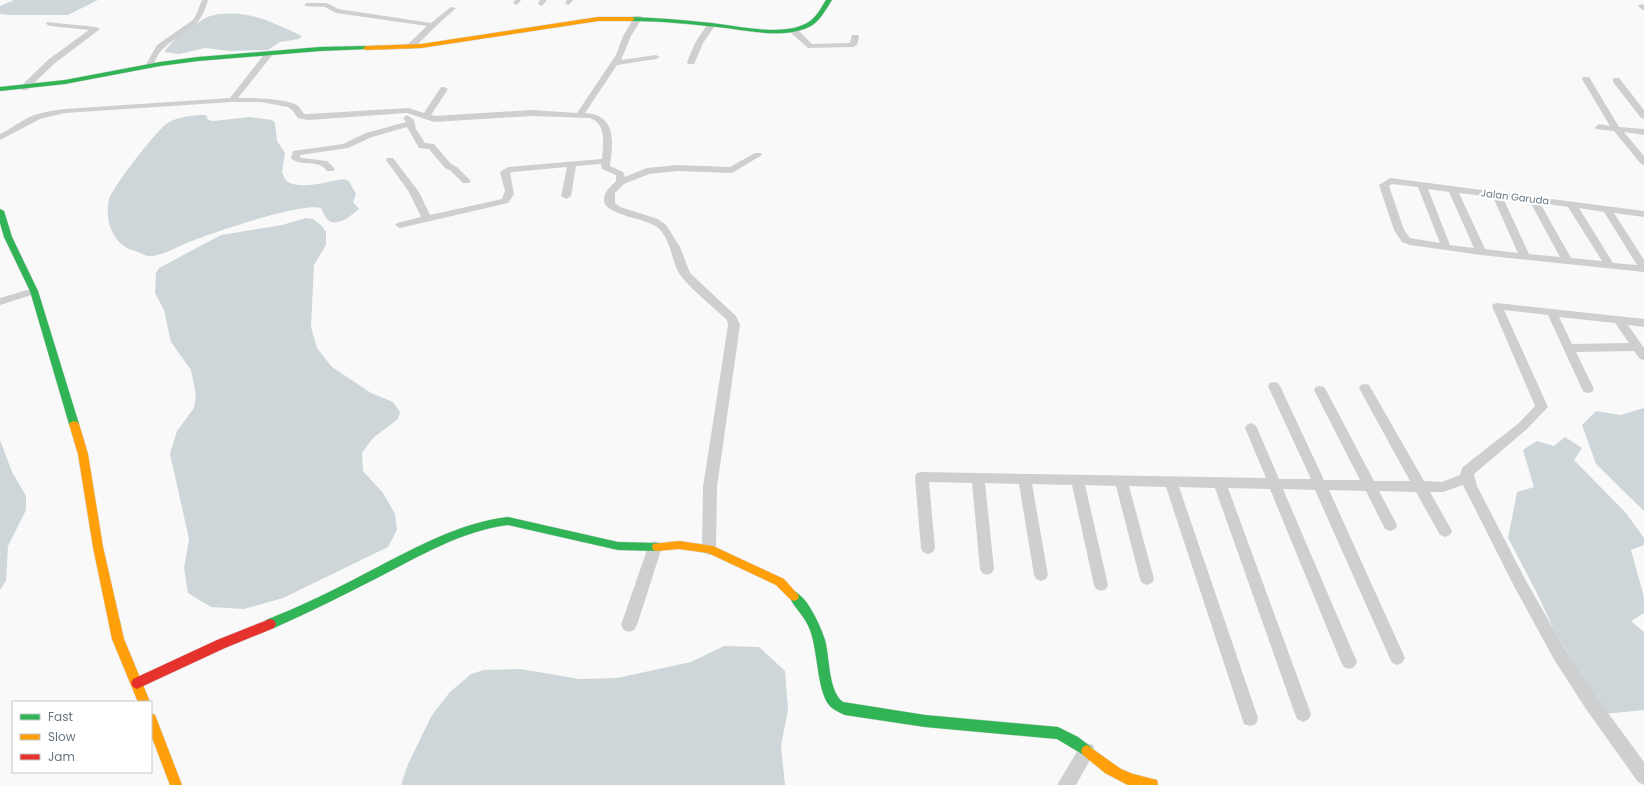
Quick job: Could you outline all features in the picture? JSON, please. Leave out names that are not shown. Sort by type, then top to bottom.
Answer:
[{"type":"street","points":[[149,66],[160,47],[196,21],[201,13],[205,0]]},
{"type":"street","points":[[0,89],[24,88],[65,82],[149,66],[198,60],[342,48],[410,47],[598,18],[638,18],[763,30],[793,30],[807,26],[814,22],[828,0]]},
{"type":"street","points":[[307,5],[327,5],[336,11],[432,25]]},
{"type":"street","points":[[410,47],[432,25],[453,8]]},
{"type":"street","points":[[579,116],[586,103],[615,63],[622,49],[626,36],[638,18]]},
{"type":"street","points":[[24,88],[52,61],[96,29],[50,24]]},
{"type":"street","points":[[691,62],[699,43],[712,24]]},
{"type":"street","points":[[793,30],[806,43],[813,46],[852,45],[855,37]]},
{"type":"street","points":[[232,100],[269,54]]},
{"type":"street","points":[[615,63],[656,57]]},
{"type":"street","points":[[1586,79],[1616,128],[1644,162]]},
{"type":"street","points":[[1616,80],[1644,116]]},
{"type":"street","points":[[426,116],[444,89]]},
{"type":"street","points":[[0,137],[20,128],[34,118],[46,114],[65,111],[232,100],[261,100],[283,104],[295,108],[301,116],[308,117],[400,110],[408,110],[434,119],[532,113],[596,117],[602,120],[607,133],[606,168],[620,174],[621,182]]},
{"type":"street","points":[[400,110],[410,120],[410,124],[422,146],[431,146],[448,166],[454,169],[466,181]]},
{"type":"street","points":[[330,169],[329,165],[323,162],[300,161],[295,158],[296,153],[345,146],[365,136],[410,124]]},
{"type":"street","points":[[1600,126],[1644,132]]},
{"type":"street","points":[[709,549],[710,487],[734,325],[732,320],[685,274],[675,247],[661,226],[655,221],[617,209],[610,204],[609,198],[610,192],[621,182],[647,171],[662,169],[732,170],[758,155]]},
{"type":"street","points":[[390,160],[414,192],[427,219]]},
{"type":"street","points":[[400,225],[505,201],[508,199],[510,189],[504,174],[507,170],[606,161]]},
{"type":"street","points":[[566,196],[572,164]]},
{"type":"street","name":"Jalan Garuda","points":[[1446,247],[1414,243],[1402,237],[1384,185],[1386,182],[1390,181],[1496,194],[1644,214]]},
{"type":"street","points":[[1422,185],[1446,247],[1481,252],[1644,268]]},
{"type":"street","points":[[1453,189],[1481,252]]},
{"type":"street","points":[[1496,194],[1525,256]]},
{"type":"street","points":[[1533,199],[1567,260]]},
{"type":"street","points":[[1571,204],[1609,265]]},
{"type":"street","points":[[1607,209],[1644,268]]},
{"type":"street","points":[[0,211],[4,238],[34,291],[84,454],[98,547],[118,639],[144,701]]},
{"type":"street","points":[[0,302],[34,291]]},
{"type":"street","points":[[1644,323],[1620,322],[1497,306],[1542,407],[1523,426],[1467,472],[1468,482],[1505,557],[1575,678],[1644,776]]},
{"type":"street","points":[[1552,313],[1588,389]]},
{"type":"street","points":[[1620,322],[1641,352]]},
{"type":"street","points":[[1568,348],[1641,352]]},
{"type":"street","points":[[1274,386],[1397,658]]},
{"type":"street","points":[[1365,388],[1445,532]]},
{"type":"street","points":[[1320,390],[1390,525]]},
{"type":"street","points":[[1251,428],[1349,662]]},
{"type":"street","points":[[928,548],[922,477],[1419,487],[1443,487],[1468,482]]},
{"type":"street","points":[[978,478],[987,569]]},
{"type":"street","points":[[1025,479],[1041,575]]},
{"type":"street","points":[[1077,480],[1100,585]]},
{"type":"street","points":[[1121,481],[1148,579]]},
{"type":"street","points":[[1171,482],[1250,718]]},
{"type":"street","points":[[1220,483],[1303,714]]},
{"type":"street","points":[[137,683],[221,644],[324,600],[460,531],[492,522],[508,521],[618,546],[655,547],[679,545],[709,549],[780,582],[804,606],[813,620],[820,639],[828,691],[831,699],[836,705],[845,709],[925,721],[1066,735],[1115,774],[1135,782],[1152,785]]},
{"type":"street","points":[[629,625],[655,547]]},
{"type":"street","points":[[152,722],[176,785]]},
{"type":"street","points":[[1066,785],[1087,751]]},
{"type":"shaded area","points":[[14,0],[98,0],[68,15],[0,14],[0,6]]},
{"type":"shaded area","points":[[218,14],[237,14],[256,17],[302,36],[299,39],[280,42],[268,50],[230,51],[205,48],[179,54],[164,52],[179,34],[207,17]]},
{"type":"shaded area","points":[[206,115],[208,120],[213,121],[250,117],[272,120],[275,123],[277,141],[285,153],[282,172],[287,181],[294,184],[308,185],[344,179],[349,181],[356,194],[353,202],[359,209],[339,222],[331,222],[327,219],[321,208],[311,207],[277,214],[256,219],[217,232],[153,256],[146,256],[125,247],[115,237],[108,219],[109,200],[117,185],[134,161],[165,125],[169,122],[187,116]]},
{"type":"shaded area","points":[[306,218],[313,219],[321,225],[326,232],[326,245],[314,265],[311,327],[317,348],[332,367],[371,393],[393,402],[400,412],[398,419],[373,438],[362,453],[363,471],[383,493],[395,514],[397,530],[388,547],[283,598],[244,609],[211,607],[188,593],[184,568],[189,539],[170,454],[177,431],[194,408],[196,395],[191,370],[171,342],[164,310],[155,293],[156,273],[159,268],[221,235],[282,225]]},
{"type":"shaded area","points":[[1644,408],[1644,511],[1596,464],[1582,425],[1596,411],[1620,415]]},
{"type":"shaded area","points":[[1565,437],[1582,448],[1574,460],[1626,513],[1644,538],[1644,545],[1631,550],[1644,597],[1644,613],[1631,621],[1644,632],[1644,710],[1604,714],[1555,632],[1536,591],[1508,538],[1517,492],[1534,487],[1523,450],[1537,441],[1554,446]]},
{"type":"shaded area","points":[[0,440],[12,472],[26,496],[26,510],[8,546],[6,581],[0,590]]},
{"type":"shaded area","points":[[724,646],[759,647],[785,671],[788,710],[781,746],[785,785],[401,785],[408,764],[432,715],[450,692],[471,674],[484,670],[521,669],[579,679],[617,678],[691,662]]},
{"type":"traffic: fast","points":[[632,19],[679,21],[768,31],[790,30],[800,28],[811,23],[829,0]]},
{"type":"traffic: fast","points":[[0,89],[65,82],[160,64],[198,59],[320,49],[366,48]]},
{"type":"traffic: fast","points":[[0,211],[8,237],[34,291],[74,424]]},
{"type":"traffic: fast","points":[[270,624],[303,610],[438,542],[479,526],[493,523],[508,521],[618,546],[657,547]]},
{"type":"traffic: fast","points":[[794,596],[810,618],[819,640],[828,691],[834,702],[845,709],[925,721],[1058,733],[1074,741],[1087,751]]},
{"type":"traffic: slow","points":[[366,48],[421,46],[598,19],[632,19]]},
{"type":"traffic: slow","points":[[74,424],[83,454],[98,547],[118,639],[144,701]]},
{"type":"traffic: slow","points":[[657,547],[679,545],[709,549],[780,582],[794,596]]},
{"type":"traffic: slow","points":[[152,722],[176,785]]},
{"type":"traffic: slow","points":[[1087,751],[1102,764],[1124,777],[1152,785]]},
{"type":"traffic: jam","points":[[137,683],[221,644],[270,624]]}]
